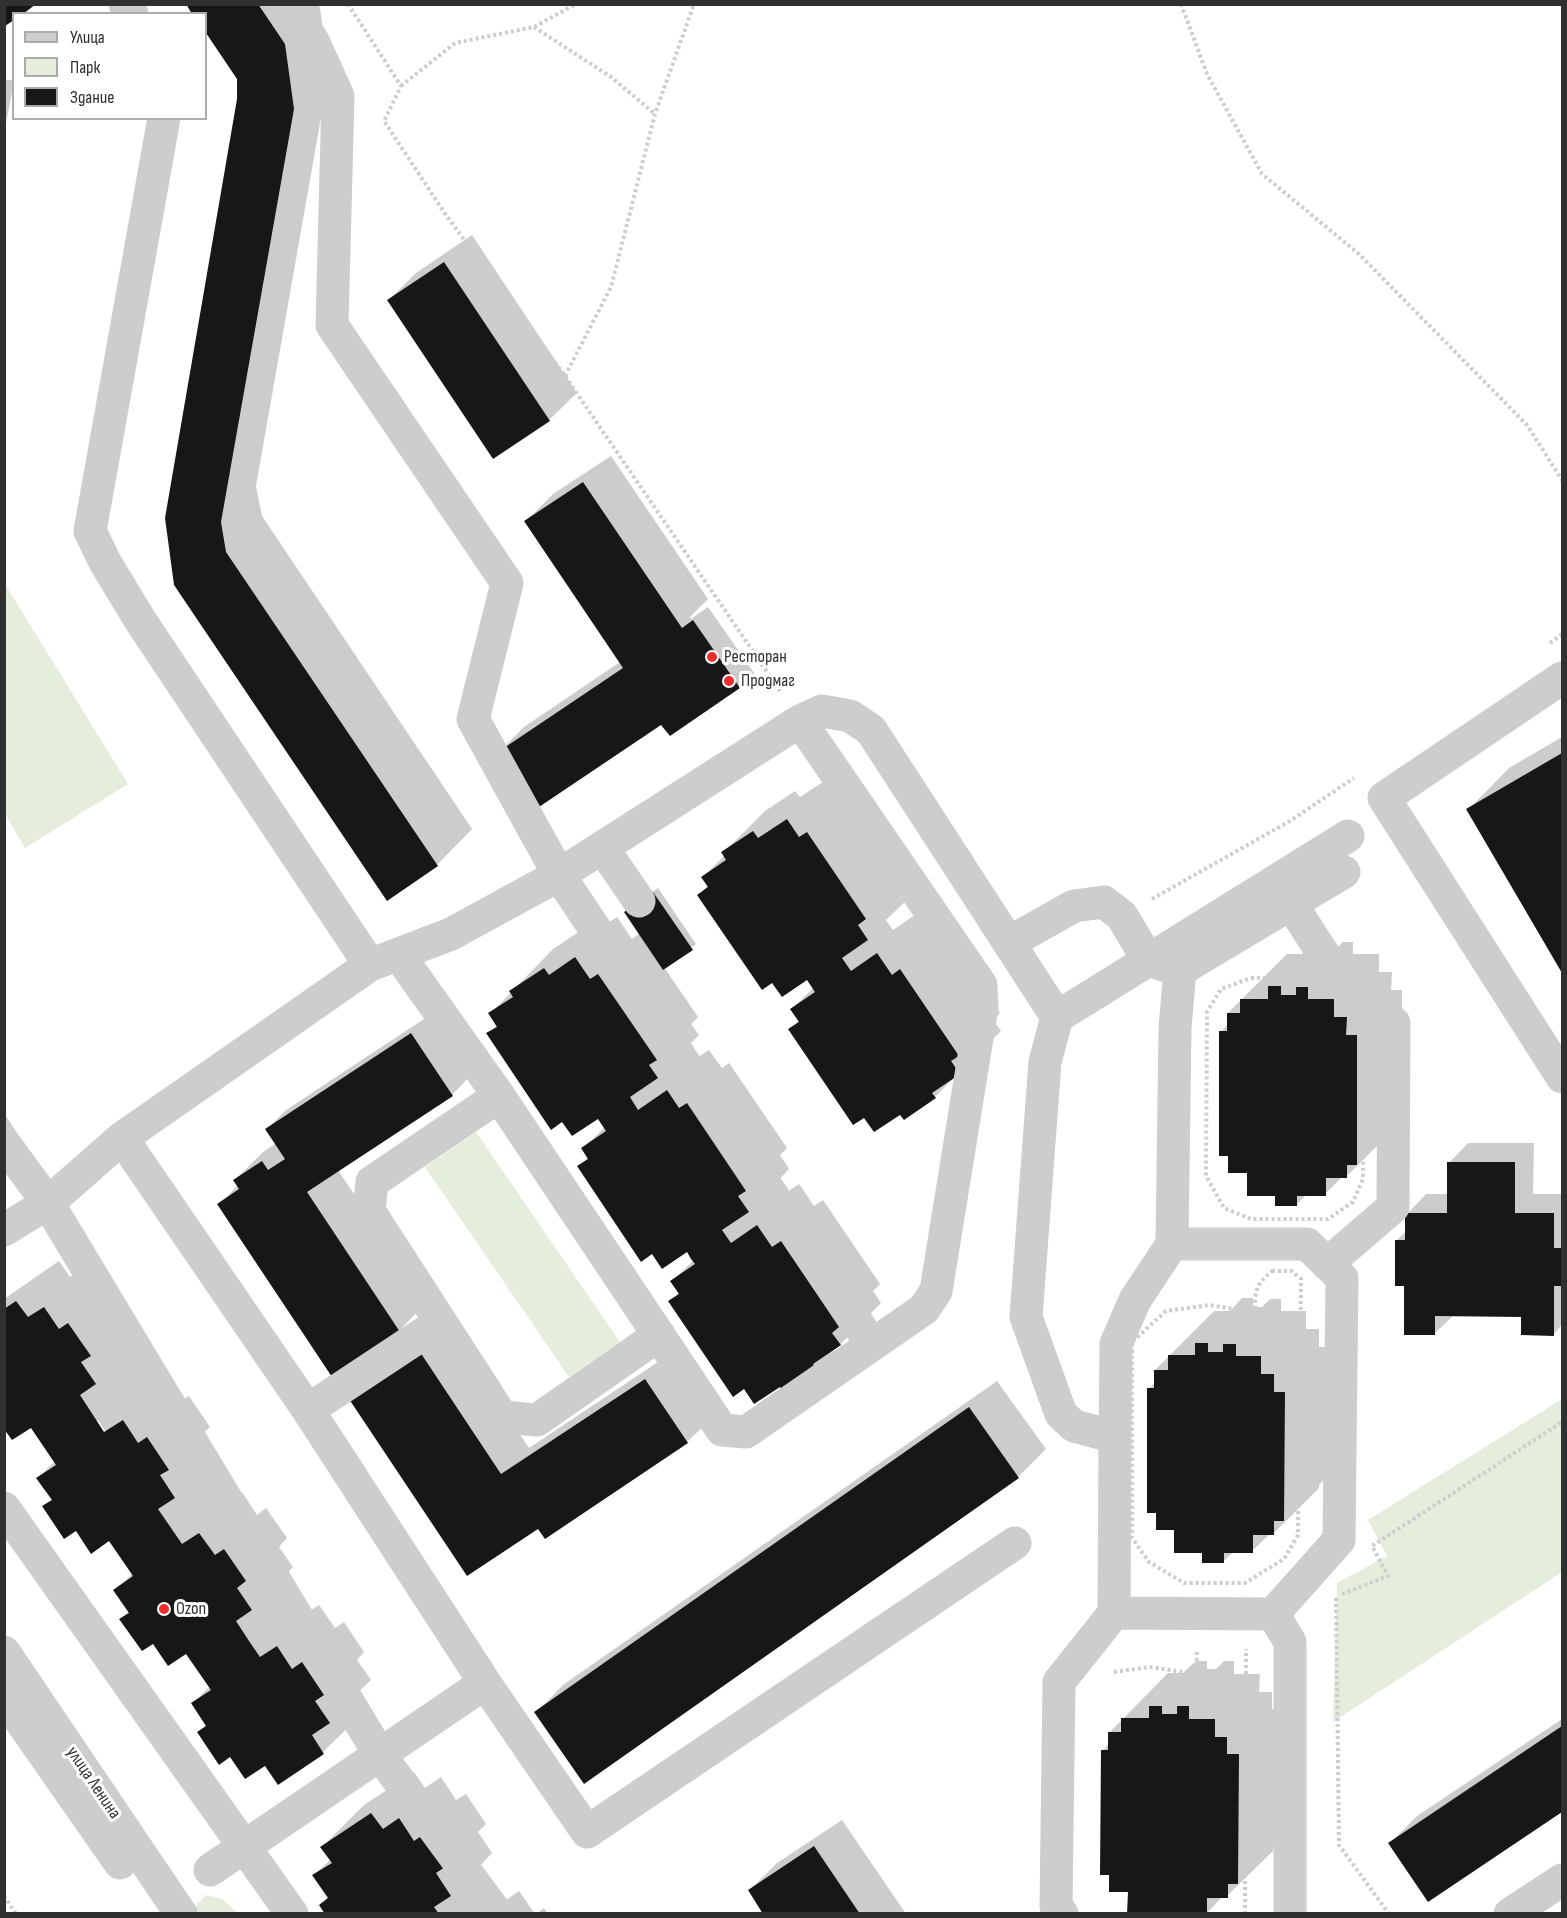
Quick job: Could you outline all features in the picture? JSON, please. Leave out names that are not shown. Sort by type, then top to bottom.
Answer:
[{"type":"street","points":[[290,4],[314,43],[338,96],[332,325],[507,583],[473,719],[559,875],[872,1345]]},
{"type":"street","points":[[164,120],[90,531],[105,562],[140,620],[385,960],[499,1096],[722,1430],[746,1432],[924,1309],[936,1291],[982,1007],[981,985],[800,721]]},
{"type":"street","points":[[1563,678],[1384,798],[1563,1077]]},
{"type":"street","points":[[4,1230],[48,1203],[122,1138],[385,960],[451,934],[559,875],[800,721],[822,711],[850,716],[871,730],[1058,1017]]},
{"type":"street","points":[[1062,1914],[1056,1906],[1059,1682],[1114,1612],[1116,1344],[1135,1300],[1172,1244],[1175,1028],[1180,970],[1284,892],[1348,836]]},
{"type":"street","points":[[602,847],[639,901]]},
{"type":"street","points":[[1115,1437],[1074,1426],[1062,1414],[1026,1317],[1045,1062],[1058,1017],[1148,960],[1284,892],[1344,872]]},
{"type":"street","points":[[1284,892],[1329,963],[1394,1023],[1393,1207],[1327,1264]]},
{"type":"street","points":[[1010,942],[1074,906],[1104,902],[1122,916],[1148,960],[1180,970]]},
{"type":"street","points":[[499,1096],[372,1182],[369,1211],[502,1417],[537,1420],[658,1335]]},
{"type":"street","points":[[122,1138],[308,1410],[485,1683],[587,1832],[1015,1543]]},
{"type":"street","points":[[4,1143],[48,1203],[380,1755],[497,1914]]},
{"type":"street","points":[[1114,1612],[1273,1614],[1339,1540],[1342,1278],[1307,1244],[1172,1244]]},
{"type":"street","points":[[308,1410],[441,1322]]},
{"type":"street","points":[[4,1508],[292,1914]]},
{"type":"street","points":[[1273,1614],[1290,1642],[1290,1914]]},
{"type":"street","name":"улица Ленина","points":[[4,1652],[182,1914]]},
{"type":"street","points":[[210,1870],[485,1683]]},
{"type":"street","name":"улица Ленина","points":[[4,1696],[155,1914]]},
{"type":"street","points":[[1510,1914],[1563,1880]]},
{"type":"path","points":[[348,4],[401,86]]},
{"type":"path","points":[[576,4],[534,27],[455,42],[401,86],[384,120],[446,215],[565,376],[800,721]]},
{"type":"path","points":[[565,376],[611,287],[655,114],[694,4]]},
{"type":"path","points":[[1181,4],[1208,74],[1262,174],[1359,254],[1527,425],[1563,480]]},
{"type":"path","points":[[534,27],[611,77],[655,114]]},
{"type":"path","points":[[1543,648],[1563,634]]},
{"type":"path","points":[[1122,916],[1290,821],[1358,775]]},
{"type":"path","points":[[1251,978],[1323,978],[1349,993],[1364,1012],[1363,1179],[1353,1202],[1328,1220],[1251,1220],[1224,1208],[1206,1176],[1207,1012],[1221,988],[1251,978]]},
{"type":"path","points":[[1255,1312],[1255,1291],[1262,1279],[1272,1271],[1292,1271],[1301,1279],[1298,1534],[1284,1559],[1245,1583],[1184,1583],[1149,1562],[1132,1538],[1132,1342],[1166,1311],[1209,1305],[1255,1312],[1300,1341]]},
{"type":"path","points":[[1389,1914],[1339,1845],[1336,1596],[1388,1576],[1372,1546],[1563,1422]]},
{"type":"path","points":[[1245,1914],[1246,1639]]},
{"type":"path","points":[[1196,1674],[1196,1653],[1199,1647]]},
{"type":"path","points":[[1107,1672],[1150,1668],[1196,1674],[1246,1699]]},
{"type":"path","points":[[4,1896],[16,1914]]},
{"type":"green space","points":[[5,584],[128,784],[25,848],[5,814]]},
{"type":"green space","points":[[476,1132],[620,1342],[569,1377],[425,1167]]},
{"type":"green space","points":[[1562,1399],[1562,1572],[1333,1722],[1337,1583],[1387,1556],[1368,1520]]},
{"type":"green space","points":[[206,1895],[222,1899],[238,1913],[194,1913],[193,1908]]},
{"type":"building","points":[[5,4],[36,4],[26,12],[12,12],[12,21],[5,26]]},
{"type":"building","points":[[186,4],[258,4],[285,44],[294,109],[221,522],[226,552],[438,866],[387,901],[174,585],[165,518],[237,99],[237,79],[207,34],[207,12],[191,12]]},
{"type":"building","points":[[444,262],[550,421],[493,459],[387,300]]},
{"type":"building","points":[[583,482],[682,628],[693,620],[740,688],[670,736],[661,725],[533,811],[495,754],[623,668],[524,521]]},
{"type":"building","points":[[1562,753],[1562,973],[1466,809]]},
{"type":"building","points":[[787,819],[799,837],[807,832],[866,919],[858,925],[868,940],[842,958],[851,971],[877,953],[892,975],[900,969],[959,1056],[951,1061],[960,1074],[932,1093],[936,1098],[904,1120],[900,1115],[874,1132],[864,1118],[853,1125],[788,1029],[799,1022],[790,1009],[815,992],[807,980],[782,997],[772,983],[762,990],[697,895],[708,887],[701,877],[726,860],[721,852],[753,831],[758,838]]},
{"type":"building","points":[[653,892],[693,950],[663,970],[624,912]]},
{"type":"building","points":[[575,957],[590,979],[598,974],[657,1060],[649,1065],[658,1078],[630,1097],[638,1110],[667,1090],[679,1108],[687,1103],[746,1191],[738,1196],[749,1212],[722,1230],[731,1243],[757,1225],[772,1247],[781,1241],[839,1327],[832,1333],[841,1345],[813,1364],[817,1370],[784,1392],[780,1387],[754,1404],[744,1389],[733,1397],[668,1301],[679,1294],[670,1281],[695,1264],[687,1252],[662,1269],[652,1254],[641,1262],[577,1166],[588,1159],[581,1148],[606,1131],[598,1119],[572,1136],[562,1122],[551,1130],[486,1033],[497,1027],[488,1013],[513,997],[509,991],[544,968],[549,975]]},
{"type":"building","points":[[1268,986],[1281,986],[1281,995],[1296,995],[1296,987],[1308,987],[1308,999],[1334,999],[1334,1017],[1347,1017],[1346,1035],[1357,1035],[1357,1165],[1347,1165],[1347,1178],[1326,1178],[1326,1196],[1297,1196],[1297,1206],[1275,1206],[1275,1196],[1247,1196],[1247,1173],[1228,1173],[1228,1156],[1219,1156],[1219,1031],[1227,1031],[1227,1013],[1240,1013],[1240,999],[1268,999]]},
{"type":"building","points":[[411,1033],[453,1096],[307,1192],[400,1332],[332,1377],[217,1204],[239,1189],[233,1180],[262,1161],[268,1170],[285,1159],[265,1129]]},
{"type":"building","points":[[1447,1162],[1515,1162],[1515,1213],[1554,1213],[1554,1248],[1562,1248],[1562,1286],[1554,1286],[1554,1336],[1521,1335],[1521,1317],[1435,1316],[1435,1335],[1404,1335],[1404,1286],[1395,1286],[1395,1240],[1405,1240],[1405,1213],[1447,1213]]},
{"type":"building","points":[[16,1301],[28,1317],[44,1307],[59,1329],[68,1323],[91,1356],[81,1362],[96,1384],[80,1395],[104,1432],[123,1420],[138,1443],[147,1437],[169,1470],[160,1475],[175,1498],[158,1509],[182,1544],[199,1533],[215,1555],[224,1549],[246,1581],[237,1588],[252,1610],[236,1621],[249,1641],[260,1657],[277,1646],[292,1669],[302,1662],[324,1695],[315,1701],[330,1723],[312,1735],[324,1754],[278,1785],[265,1766],[245,1779],[230,1757],[219,1765],[197,1732],[206,1726],[191,1703],[211,1690],[186,1654],[168,1666],[153,1644],[142,1651],[119,1619],[129,1613],[113,1590],[133,1576],[109,1541],[91,1554],[76,1531],[64,1539],[42,1506],[52,1500],[36,1478],[56,1465],[31,1428],[12,1440],[4,1429],[4,1309]]},
{"type":"building","points":[[1195,1343],[1208,1343],[1208,1352],[1223,1352],[1223,1344],[1236,1344],[1236,1356],[1261,1356],[1261,1374],[1274,1374],[1274,1392],[1285,1392],[1284,1521],[1274,1521],[1274,1535],[1253,1535],[1253,1553],[1224,1553],[1224,1563],[1202,1563],[1202,1553],[1174,1553],[1174,1530],[1156,1530],[1156,1513],[1147,1513],[1147,1388],[1154,1388],[1154,1370],[1168,1370],[1168,1355],[1195,1355]]},
{"type":"building","points":[[420,1352],[501,1474],[645,1379],[688,1443],[545,1539],[538,1529],[467,1576],[349,1399]]},
{"type":"building","points":[[969,1407],[1019,1478],[584,1784],[534,1712]]},
{"type":"building","points":[[1149,1706],[1162,1706],[1162,1714],[1177,1714],[1177,1706],[1189,1706],[1189,1719],[1215,1719],[1215,1737],[1227,1737],[1227,1754],[1239,1754],[1238,1884],[1228,1884],[1228,1898],[1207,1898],[1207,1914],[1127,1914],[1128,1892],[1109,1892],[1109,1875],[1100,1875],[1101,1750],[1108,1750],[1108,1732],[1121,1732],[1121,1718],[1149,1718]]},
{"type":"building","points":[[1562,1726],[1562,1812],[1428,1902],[1388,1843]]},
{"type":"building","points":[[371,1813],[383,1829],[399,1818],[414,1841],[423,1835],[445,1867],[436,1873],[451,1896],[434,1907],[439,1914],[325,1914],[319,1905],[328,1898],[312,1875],[332,1863],[320,1847]]},
{"type":"building","points":[[814,1846],[860,1914],[763,1914],[748,1890]]},
{"type":"place","name":"Ресторан","points":[[712,657]]},
{"type":"place","name":"Продмаг","points":[[729,681]]},
{"type":"place","name":"Ozon","points":[[164,1609]]}]
